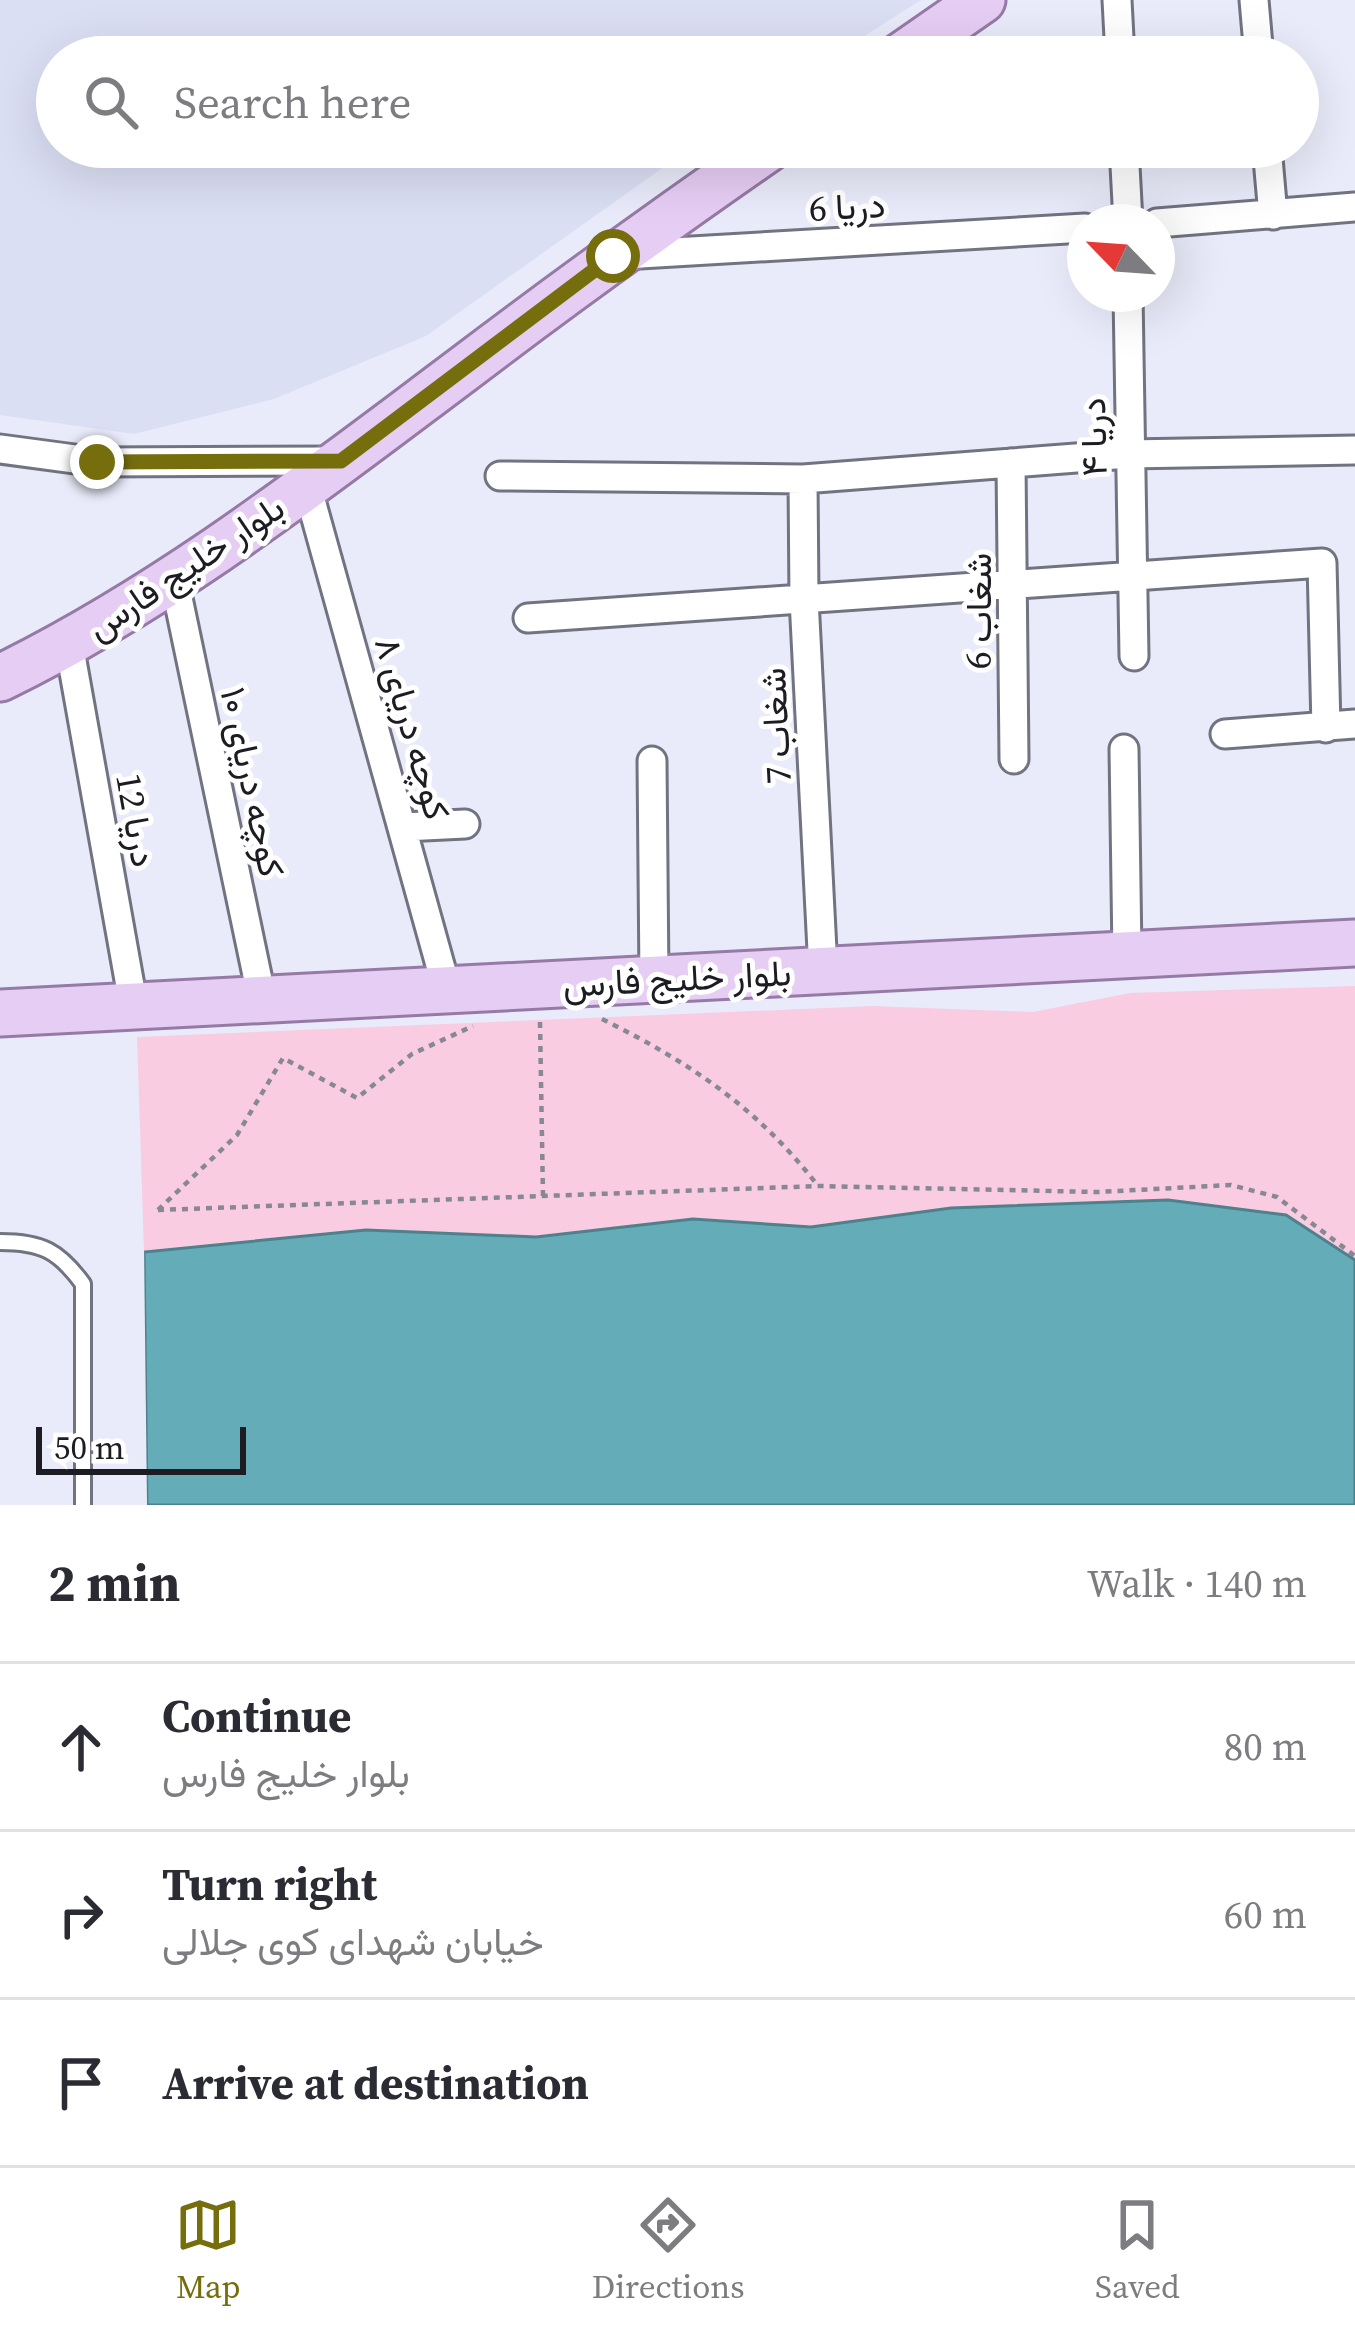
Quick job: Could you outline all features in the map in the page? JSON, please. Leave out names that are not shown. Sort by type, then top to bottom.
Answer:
[{"type":"main road","points":[[930,36],[982,0]]},
{"type":"main road","name":"بلوار خلیج‌ فارس","points":[[0,678],[69,644],[174,579],[740,168]]},
{"type":"main road","name":"بلوار خلیج ‌فارس","points":[[0,1013],[1355,943]]},
{"type":"street","points":[[1254,0],[1257,36]]},
{"type":"street","points":[[1120,2],[1120,36]]},
{"type":"street","points":[[1125,168],[1127,204]]},
{"type":"street","points":[[1269,168],[1273,215]]},
{"type":"street","points":[[1175,222],[1355,207]]},
{"type":"street","name":"دریا 6","points":[[613,256],[1067,229]]},
{"type":"street","name":"دریا ۴","points":[[1128,312],[1134,656]]},
{"type":"street","points":[[0,449],[97,462],[324,474]]},
{"type":"street","points":[[500,476],[802,479],[1128,454],[1355,450]]},
{"type":"street","name":"شغاب 6","points":[[1011,463],[1014,758]]},
{"type":"street","name":"کوچه دریای ۸","points":[[324,474],[404,827],[448,990]]},
{"type":"street","name":"شغاب 7","points":[[802,479],[823,970]]},
{"type":"street","points":[[528,618],[1322,563],[1326,728]]},
{"type":"street","name":"کوچه دریای ۱۰","points":[[174,579],[262,999]]},
{"type":"street","name":"دریا 12","points":[[69,644],[134,1008]]},
{"type":"street","points":[[1225,734],[1355,724]]},
{"type":"street","points":[[1124,749],[1127,954]]},
{"type":"street","points":[[652,760],[654,979]]},
{"type":"street","points":[[404,827],[465,824]]},
{"type":"lane","points":[[0,1242],[26,1242],[64,1256],[83,1284],[83,1505]]},
{"type":"path","points":[[540,1012],[543,1196]]},
{"type":"path","points":[[601,1019],[663,1049],[749,1112],[783,1141],[818,1186]]},
{"type":"path","points":[[483,1022],[412,1054],[357,1098],[283,1058],[237,1136],[158,1210],[818,1186],[1098,1192],[1231,1185],[1277,1197],[1355,1256]]},
{"type":"shaded area","points":[[0,0],[921,0],[864,36],[36,36],[36,168],[662,168],[426,336],[274,399],[134,434],[0,415]]},
{"type":"shaded area","points":[[1355,986],[1355,1260],[1286,1215],[1168,1200],[951,1208],[811,1227],[693,1219],[536,1237],[366,1230],[144,1252],[137,1037],[873,1006],[1033,1012],[1130,993]]},
{"type":"water","points":[[1168,1200],[1286,1215],[1355,1260],[1355,1505],[147,1505],[144,1252],[366,1230],[536,1237],[693,1219],[811,1227],[951,1208]]},
{"type":"pier","points":[[144,1246],[147,1505],[141,1505],[138,1252]]},
{"type":"route","points":[[97,462],[341,461],[613,256]]}]
